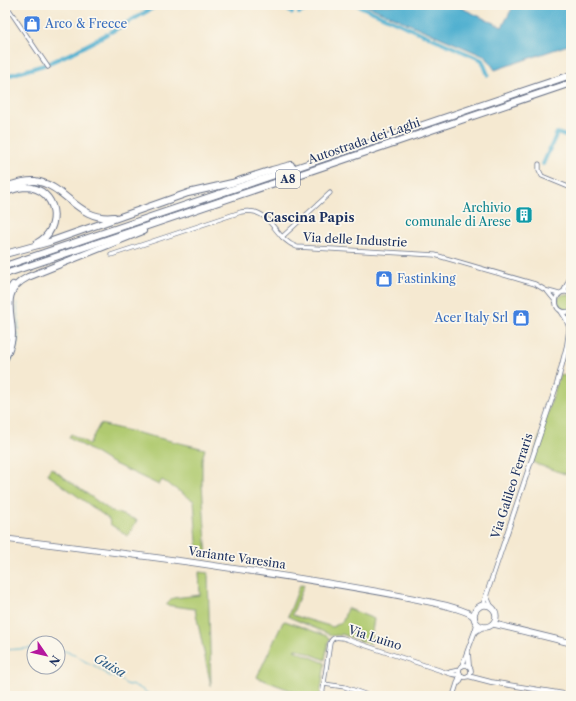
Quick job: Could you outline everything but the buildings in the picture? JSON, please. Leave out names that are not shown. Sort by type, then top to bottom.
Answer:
[{"type":"highway","name":"Autostrada dei Laghi","points":[[5,266],[571,75]]},
{"type":"highway","name":"Autostrada dei Laghi","points":[[5,274],[571,83]]},
{"type":"highway","points":[[5,254],[42,244],[188,193],[237,182],[272,170],[320,159]]},
{"type":"highway","points":[[5,187],[23,182],[41,182],[54,188],[84,211],[101,217],[115,217],[150,206]]},
{"type":"highway","points":[[5,192],[23,187],[36,189],[47,197],[54,212],[52,227],[45,238],[35,244],[13,252]]},
{"type":"highway","points":[[5,296],[12,286],[21,279],[129,238],[170,219]]},
{"type":"highway","points":[[5,358],[12,342],[8,307],[13,290],[25,279],[61,264]]},
{"type":"main road","name":"Variante Varesina","points":[[5,539],[69,546],[302,578],[362,588],[464,611],[472,614],[474,617]]},
{"type":"main road","name":"Variante Varesina","points":[[464,611],[477,609],[483,605]]},
{"type":"main road","points":[[483,605],[491,606],[496,612],[494,624]]},
{"type":"main road","points":[[477,609],[474,617],[477,624],[483,627],[494,624],[571,643]]},
{"type":"main road","points":[[496,617],[505,626]]},
{"type":"street","points":[[6,5],[48,67]]},
{"type":"street","points":[[539,164],[539,170],[542,176],[571,188]]},
{"type":"street","points":[[282,237],[330,193]]},
{"type":"street","name":"Via delle Industrie","points":[[111,255],[247,211],[256,212],[263,216],[282,237],[292,245],[303,248],[435,255],[530,282],[547,291],[559,294]]},
{"type":"street","points":[[571,271],[571,280]]},
{"type":"street","points":[[569,330],[566,319],[557,307],[556,302],[559,294],[564,291],[571,276]]},
{"type":"street","name":"Via delle Industrie","points":[[547,291],[556,302]]},
{"type":"street","points":[[564,291],[571,293]]},
{"type":"street","points":[[561,311],[571,311]]},
{"type":"street","name":"Via Galileo Ferraris","points":[[483,605],[557,384],[567,345],[571,316]]},
{"type":"street","points":[[487,594],[491,606]]},
{"type":"street","points":[[453,696],[462,674],[462,666],[477,624]]},
{"type":"street","points":[[475,633],[483,627]]},
{"type":"street","name":"Via Luino","points":[[322,696],[330,643],[335,637],[350,640],[445,672],[462,674]]},
{"type":"street","points":[[468,648],[470,668],[475,675],[482,679]]},
{"type":"street","points":[[462,666],[466,665],[470,668]]},
{"type":"street","points":[[462,674],[470,668]]},
{"type":"street","points":[[462,674],[571,695]]},
{"type":"street","points":[[324,684],[345,687],[370,696]]},
{"type":"green space","points":[[564,294],[571,295],[571,309],[565,310],[558,304],[558,298]]},
{"type":"green space","points":[[560,374],[571,378],[571,476],[536,464],[532,461]]},
{"type":"green space","points":[[100,424],[205,449],[202,459],[202,484],[207,558],[198,556],[194,501],[162,480],[159,485],[108,461],[69,437],[71,434],[89,444]]},
{"type":"green space","points":[[51,468],[111,511],[137,520],[128,536],[110,524],[109,519],[47,474]]},
{"type":"green space","points":[[199,572],[208,573],[211,686],[195,609],[166,605],[173,598],[200,595]]},
{"type":"green space","points":[[300,585],[304,585],[292,615],[333,627],[343,621],[347,608],[374,619],[370,644],[341,634],[340,636],[333,636],[289,617],[288,616]]},
{"type":"green space","points":[[285,621],[327,636],[330,639],[325,660],[298,649],[294,650],[325,663],[320,696],[306,696],[257,677],[283,622]]},
{"type":"water","points":[[365,5],[455,5],[502,27],[514,5],[571,5],[571,44],[495,70],[486,57]]},
{"type":"waterway","points":[[111,32],[158,5]]},
{"type":"waterway","points":[[282,5],[292,13]]},
{"type":"waterway","points":[[299,13],[306,10],[310,5]]},
{"type":"waterway","points":[[357,5],[482,60],[488,75]]},
{"type":"waterway","points":[[49,63],[76,51],[107,34]]},
{"type":"waterway","points":[[10,75],[44,65]]},
{"type":"waterway","points":[[543,164],[557,133],[571,138]]},
{"type":"waterway","points":[[5,369],[11,361],[17,345],[17,303]]},
{"type":"waterway","name":"Guisa","points":[[5,650],[26,648]]},
{"type":"waterway","name":"Guisa","points":[[66,652],[74,654],[111,677],[119,678],[126,684],[138,687],[152,696]]},
{"type":"place","name":"Arco & Frecce","points":[[32,24]]},
{"type":"place","name":"Archivio comunale di Arese","points":[[524,215]]},
{"type":"place","name":"Fastinking","points":[[384,279]]},
{"type":"place","name":"Acer Italy Srl","points":[[521,318]]},
{"type":"district","name":"Cascina Papis","points":[[309,217]]}]
